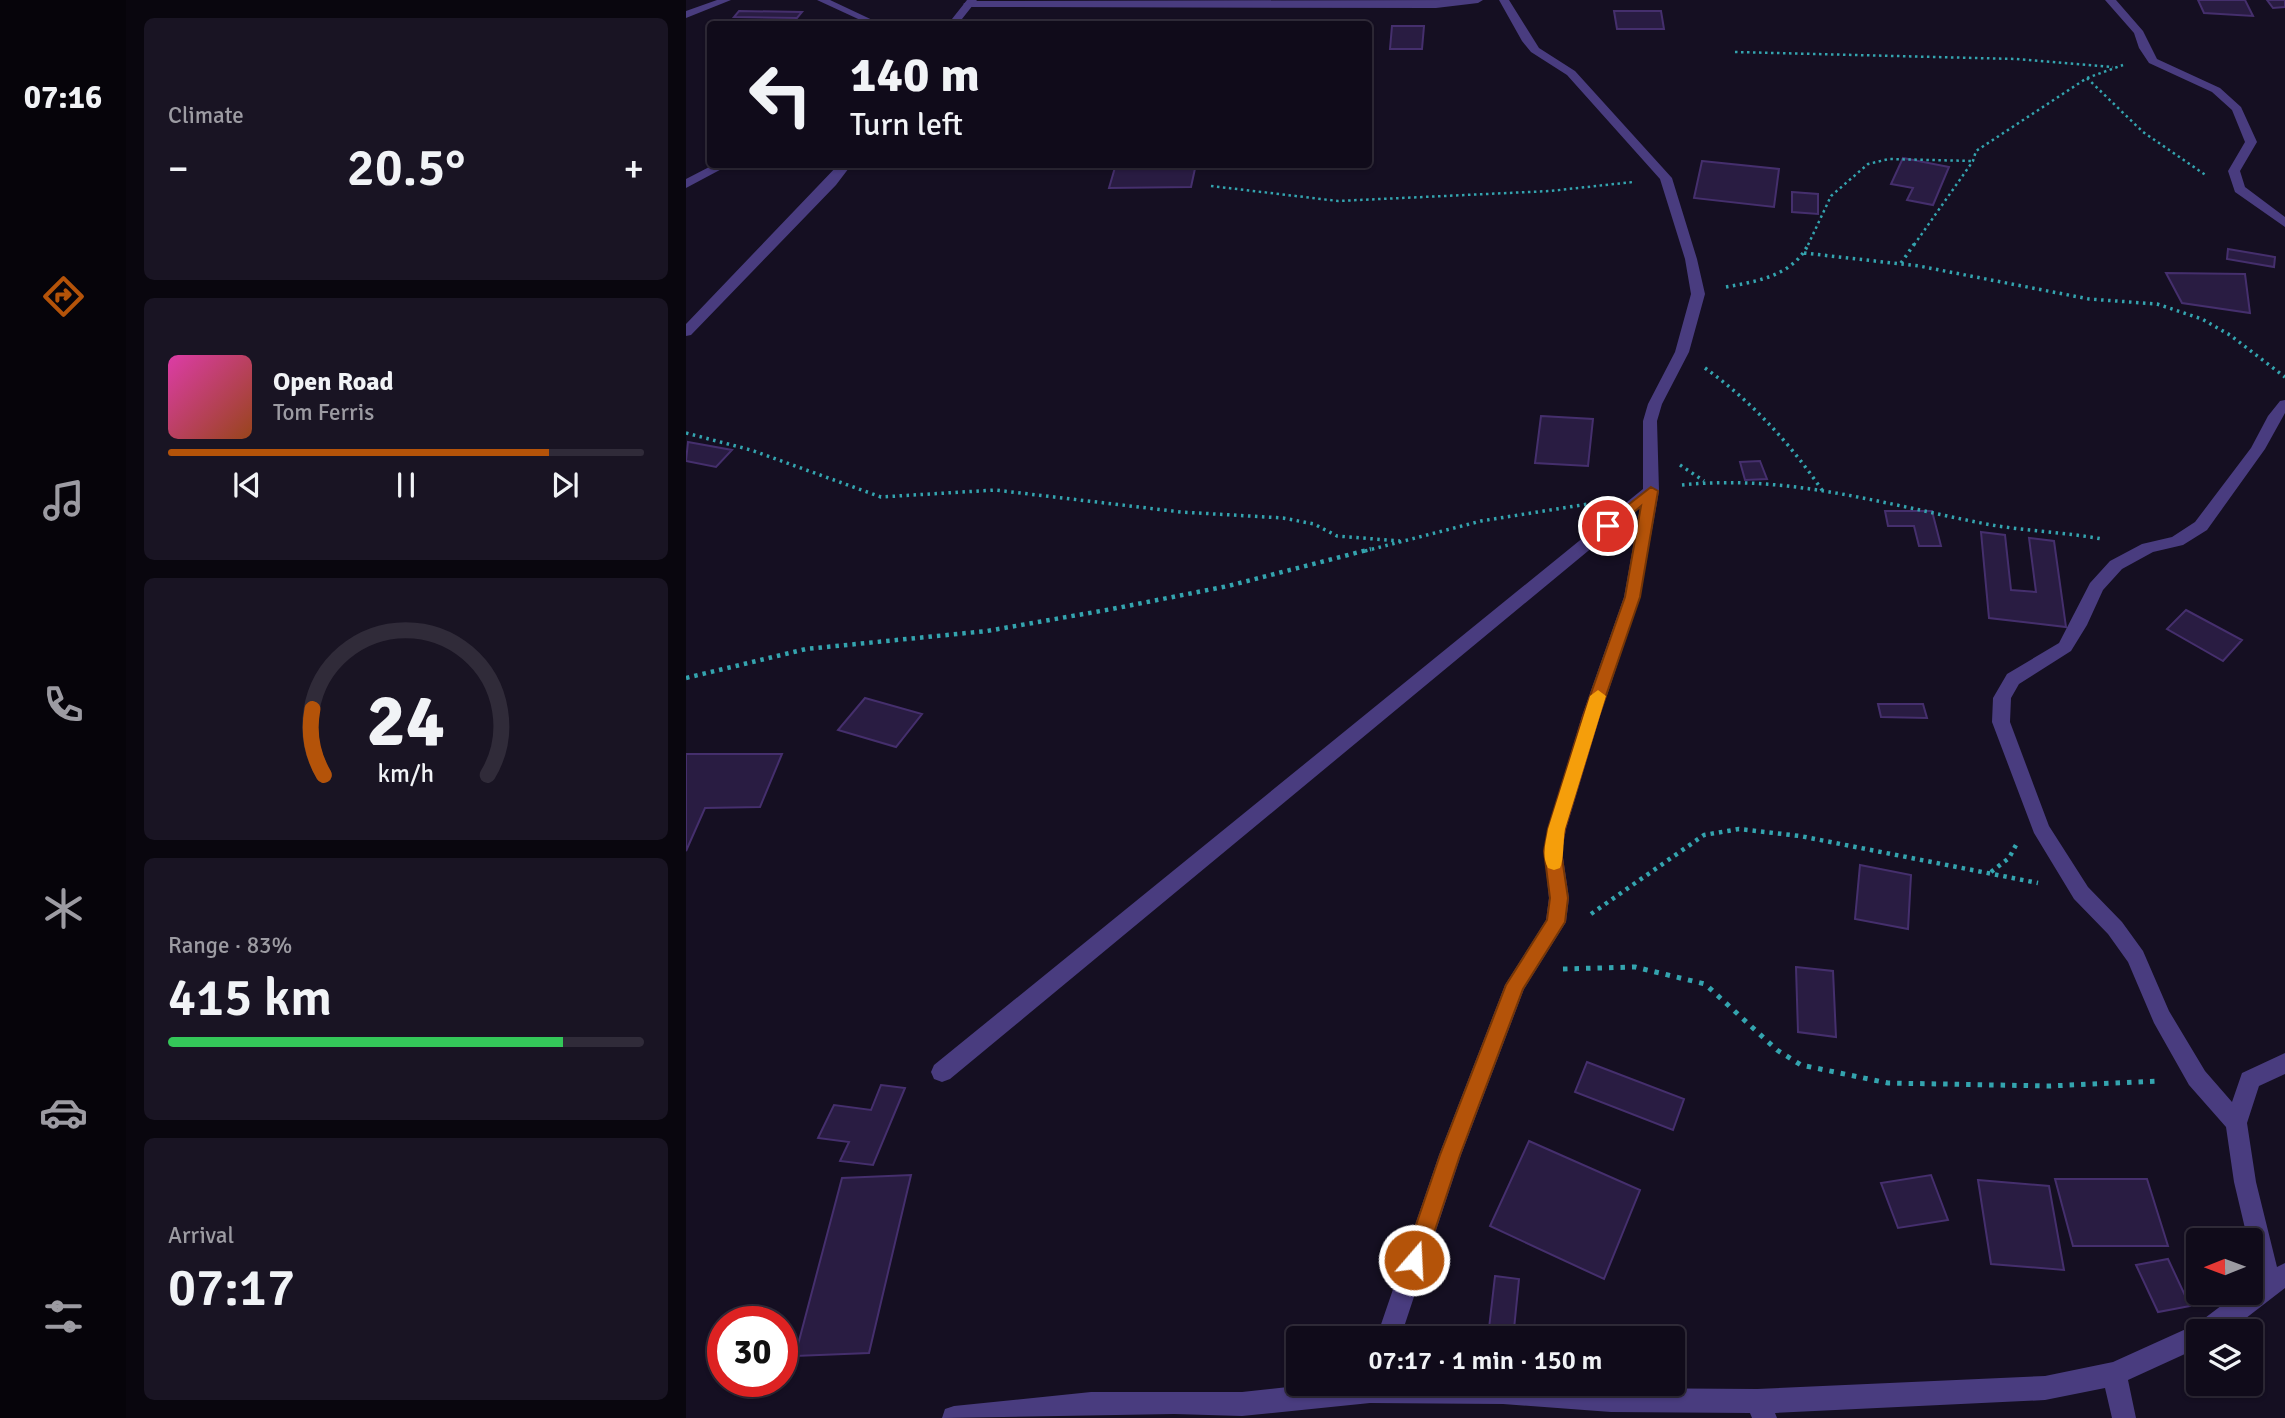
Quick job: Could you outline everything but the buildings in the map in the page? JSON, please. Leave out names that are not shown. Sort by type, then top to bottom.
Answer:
[{"type":"street","points":[[686,15],[726,0]]},
{"type":"street","points":[[822,0],[869,21]]},
{"type":"street","points":[[955,21],[970,2],[1436,5],[1478,0]]},
{"type":"street","points":[[1392,1326],[1450,1155],[1515,985],[1556,922],[1559,898],[1553,851],[1557,829],[1591,716],[1632,597],[1651,491],[1650,421],[1655,404],[1682,352],[1698,294],[1691,259],[1665,178],[1571,73],[1535,50],[1504,0]]},
{"type":"street","points":[[2110,0],[2139,33],[2152,61],[2216,90],[2237,109],[2251,142],[2234,171],[2239,189],[2285,223]]},
{"type":"street","points":[[686,184],[717,168]]},
{"type":"street","points":[[686,332],[843,168]]},
{"type":"street","points":[[2236,1123],[2197,1079],[2161,1016],[2136,957],[2116,928],[2081,893],[2041,828],[2001,722],[2002,698],[2013,678],[2065,647],[2080,625],[2096,587],[2116,565],[2148,548],[2177,541],[2201,526],[2258,449],[2273,419],[2285,404]]},
{"type":"street","points":[[942,1072],[1651,491]]},
{"type":"street","points":[[2228,1319],[2277,1279],[2245,1182],[2236,1123],[2250,1080],[2285,1063]]},
{"type":"street","points":[[1557,1396],[1761,1409],[2045,1388],[2114,1374],[2186,1341]]},
{"type":"street","points":[[2114,1374],[2124,1418]]},
{"type":"street","points":[[954,1418],[1091,1404],[1242,1404],[1306,1396]]},
{"type":"path","points":[[1735,52],[2016,59],[2113,67],[2152,61]]},
{"type":"path","points":[[1901,264],[1973,161],[1976,151],[2087,78],[2113,67]]},
{"type":"path","points":[[2087,78],[2130,123],[2157,144],[2196,170],[2251,200]]},
{"type":"path","points":[[1698,294],[1768,279],[1783,271],[1804,253],[1831,196],[1868,164],[1889,159],[1973,161]]},
{"type":"path","points":[[1211,186],[1338,201],[1550,191],[1665,178]]},
{"type":"path","points":[[1804,253],[1901,264],[2089,299],[2157,304],[2202,319],[2230,335],[2285,377]]},
{"type":"path","points":[[1682,352],[1714,374],[1800,455],[1822,490]]},
{"type":"path","points":[[686,433],[751,450],[881,497],[995,490],[1181,513],[1283,518],[1314,524],[1337,536],[1406,541]]},
{"type":"path","points":[[686,678],[806,649],[987,631],[1112,609],[1228,586],[1481,521],[1704,481],[1822,490],[1998,526],[2089,536],[2148,548]]},
{"type":"path","points":[[1543,945],[1620,895],[1704,835],[1739,829],[1800,836],[1991,872],[2081,893]]},
{"type":"path","points":[[1524,972],[1635,967],[1705,984],[1777,1050],[1801,1065],[1888,1083],[2049,1086],[2197,1079]]},
{"type":"slow traffic","points":[[1554,863],[1557,829],[1598,696]]},
{"type":"route","points":[[1414,1260],[1450,1155],[1515,985],[1556,922],[1559,898],[1553,851],[1557,829],[1591,716],[1632,597],[1651,491],[1608,526]]}]
